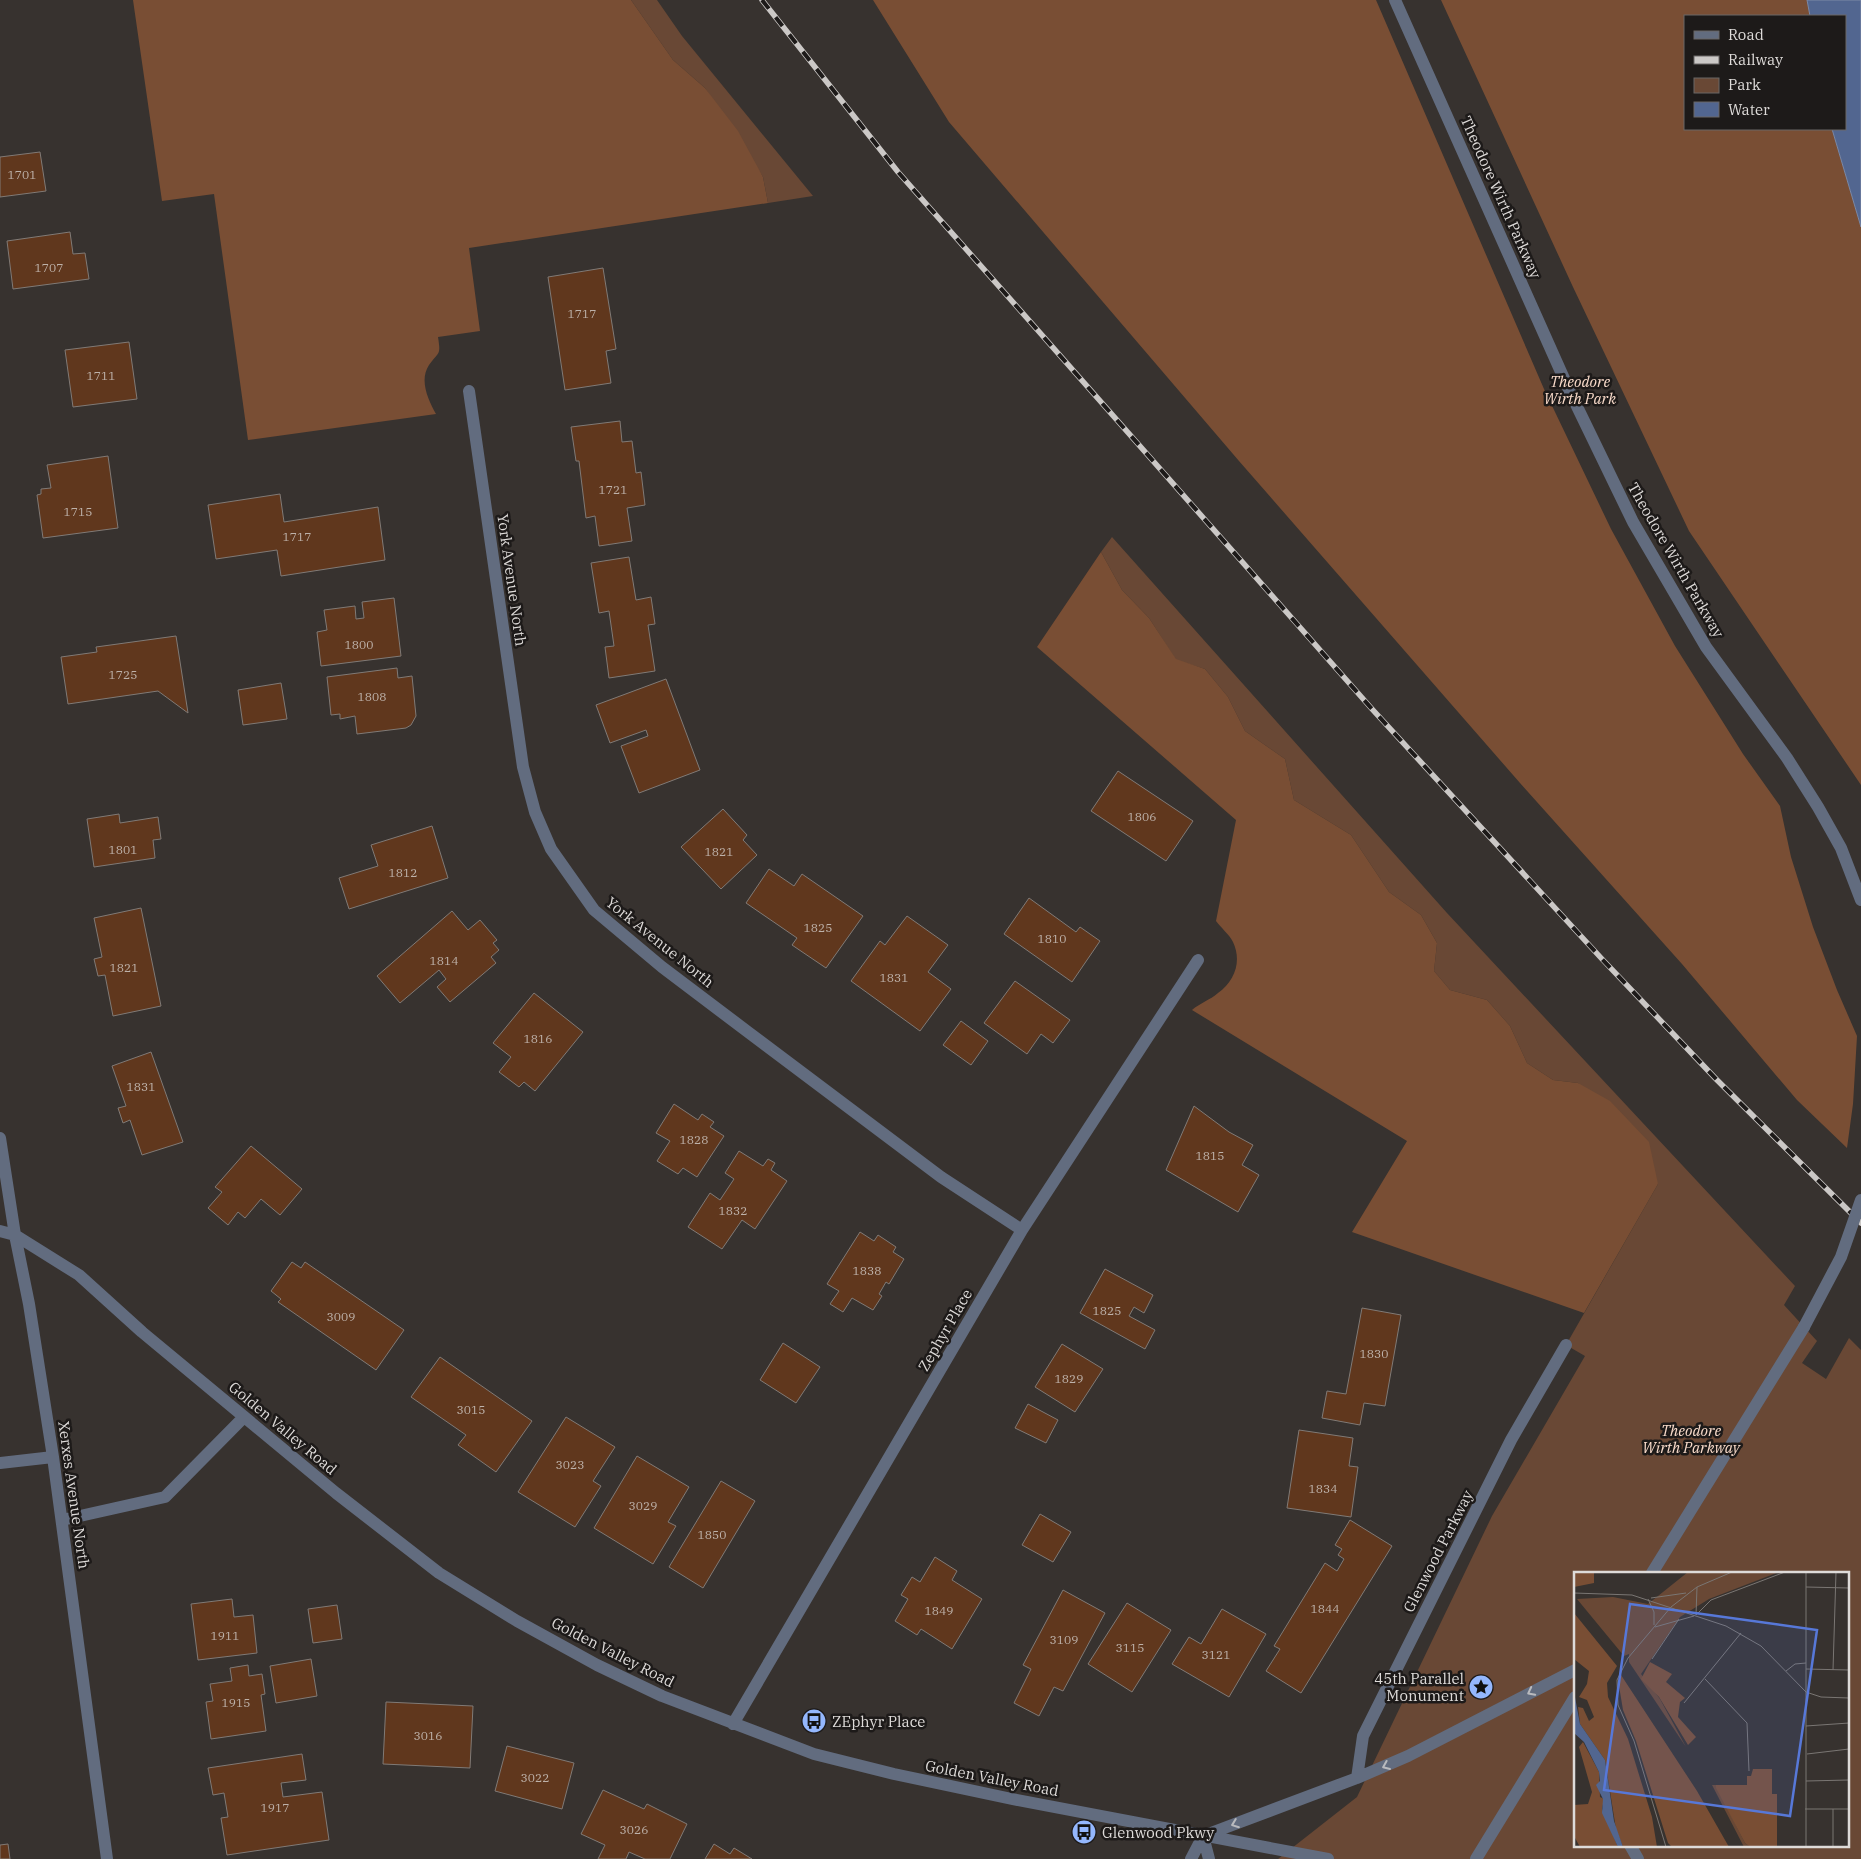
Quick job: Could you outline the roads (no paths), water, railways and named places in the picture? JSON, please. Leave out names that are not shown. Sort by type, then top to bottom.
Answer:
[{"type":"street","name":"Theodore Wirth Parkway","points":[[1395,0],[1570,392],[1633,522],[1706,647],[1787,758],[1818,807],[1841,848],[1861,900]]},
{"type":"street","name":"York Avenue North","points":[[469,391],[523,767],[535,812],[550,849],[594,910],[625,938],[941,1176],[1022,1230]]},
{"type":"street","name":"Zephyr Place","points":[[733,1724],[1022,1230],[1198,960]]},
{"type":"street","name":"Xerxes Avenue North","points":[[0,1138],[53,1457],[107,1859]]},
{"type":"street","points":[[1653,1572],[1804,1327],[1841,1257],[1861,1200]]},
{"type":"street","name":"Golden Valley Road","points":[[0,1231],[15,1235],[79,1274],[142,1332],[336,1493],[447,1578],[517,1621],[597,1665],[662,1696],[814,1754],[894,1774],[1328,1859]]},
{"type":"street","name":"Glenwood Parkway","points":[[1357,1778],[1363,1736],[1511,1440],[1566,1345]]},
{"type":"street","points":[[62,1520],[165,1497],[244,1416]]},
{"type":"street","points":[[0,1464],[53,1457]]},
{"type":"street","points":[[1192,1859],[1203,1836],[1357,1778],[1408,1756],[1574,1671]]},
{"type":"street","points":[[1476,1859],[1574,1699]]},
{"type":"street","points":[[1203,1836],[1209,1859]]},
{"type":"street","points":[[1631,1846],[1638,1859]]},
{"type":"water","points":[[1807,0],[1861,0],[1861,227],[1832,130],[1846,130],[1846,15],[1810,15]]},
{"type":"railway","points":[[762,0],[898,172],[1372,709],[1602,959],[1717,1080],[1861,1223]]},
{"type":"place","name":"45th Parallel Monument","points":[[1481,1687]]},
{"type":"place","name":"ZEphyr Place","points":[[814,1721]]},
{"type":"place","name":"Glenwood Pkwy","points":[[1084,1832]]},
{"type":"park label","name":"Theodore Wirth Park","points":[[1580,390]]}]
